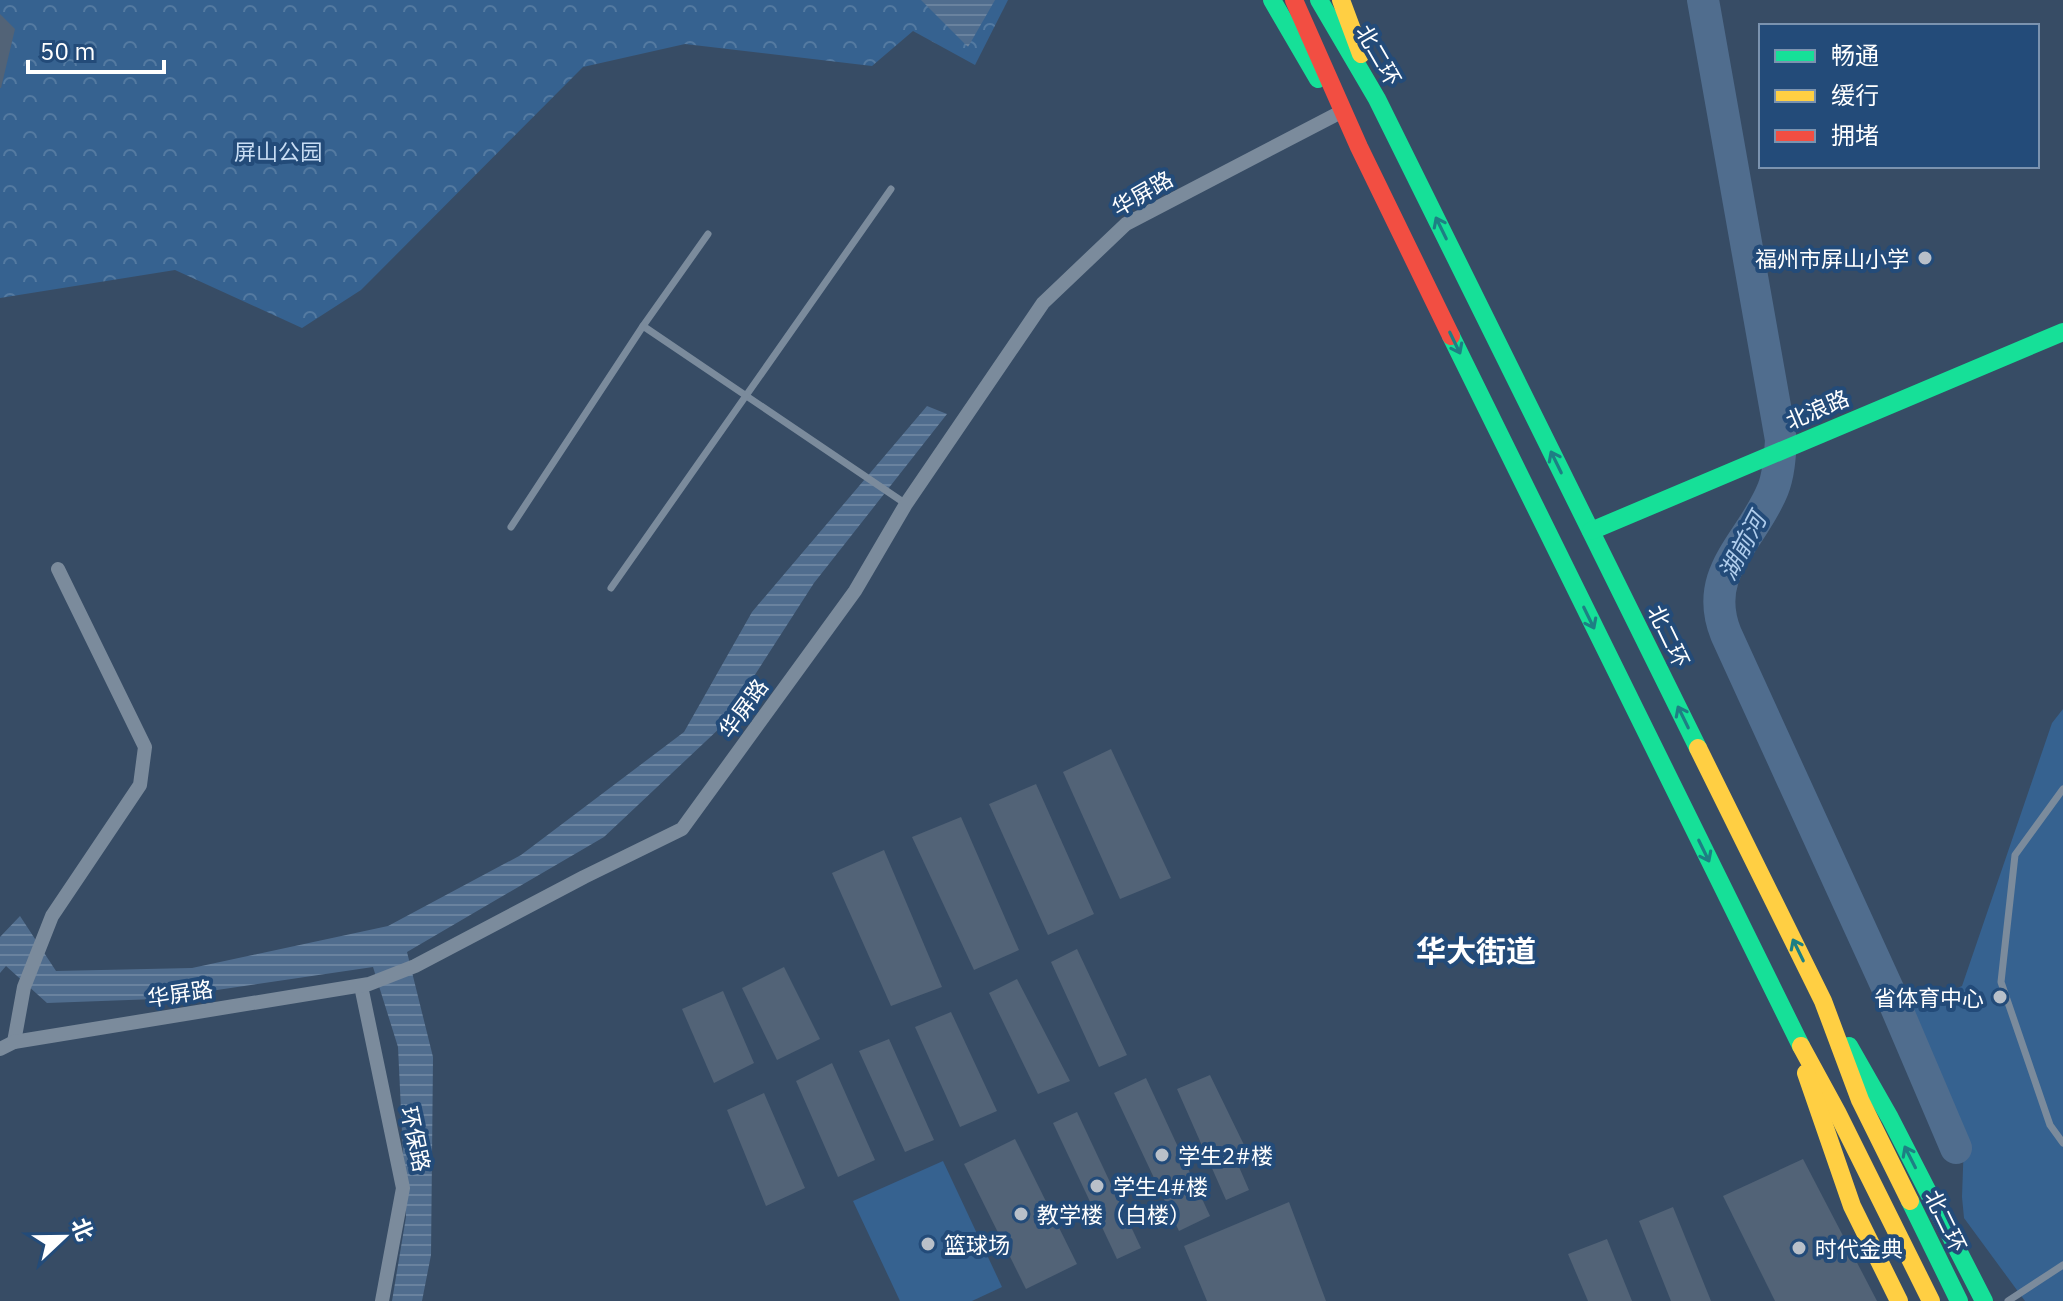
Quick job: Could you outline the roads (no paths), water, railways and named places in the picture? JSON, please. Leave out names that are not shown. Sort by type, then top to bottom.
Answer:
[{"type":"main road","points":[[1272,0],[1359,147]]},
{"type":"main road","points":[[1341,0],[1377,99]]},
{"type":"main road","name":"北二环","points":[[1320,1],[1377,99],[1823,1001],[1860,1100],[1959,1301]]},
{"type":"main road","points":[[1297,6],[1359,147],[1787,1020],[1837,1112],[1931,1301]]},
{"type":"main road","name":"北浪路","points":[[1591,531],[2063,332]]},
{"type":"main road","points":[[1823,1001],[1890,1118],[1984,1301]]},
{"type":"main road","points":[[1787,1020],[1852,1206],[1899,1301]]},
{"type":"street","name":"华屏路","points":[[0,1049],[14,1042],[365,985],[415,966],[682,829],[855,591],[906,504],[1043,303],[1126,224],[1339,113]]},
{"type":"street","points":[[14,1042],[24,987],[52,916],[140,785],[145,747],[58,569]]},
{"type":"street","name":"环保路","points":[[365,985],[403,1188],[382,1301]]},
{"type":"lane","points":[[611,588],[891,189]]},
{"type":"lane","points":[[511,527],[643,326],[708,234]]},
{"type":"lane","points":[[643,326],[906,504]]},
{"type":"lane","points":[[2063,789],[2015,855],[2001,982],[2050,1125],[2063,1143]]},
{"type":"lane","points":[[2008,1301],[2063,1265]]},
{"type":"waterway","name":"湖前河","points":[[1703,0],[1781,440],[1773,489],[1724,575],[1720,612],[1726,634],[1893,1000],[1956,1148]]},
{"type":"place","name":"福州市屏山小学","points":[[1925,258]]},
{"type":"place","name":"省体育中心","points":[[2000,997]]},
{"type":"place","name":"学生2#楼","points":[[1162,1155]]},
{"type":"place","name":"学生4#楼","points":[[1097,1186]]},
{"type":"place","name":"教学楼（白楼）","points":[[1021,1214]]},
{"type":"place","name":"篮球场","points":[[928,1244]]},
{"type":"place","name":"时代金典","points":[[1799,1248]]},
{"type":"district","name":"华大街道","points":[[1476,950]]},
{"type":"park label","name":"屏山公园","points":[[278,151]]}]
